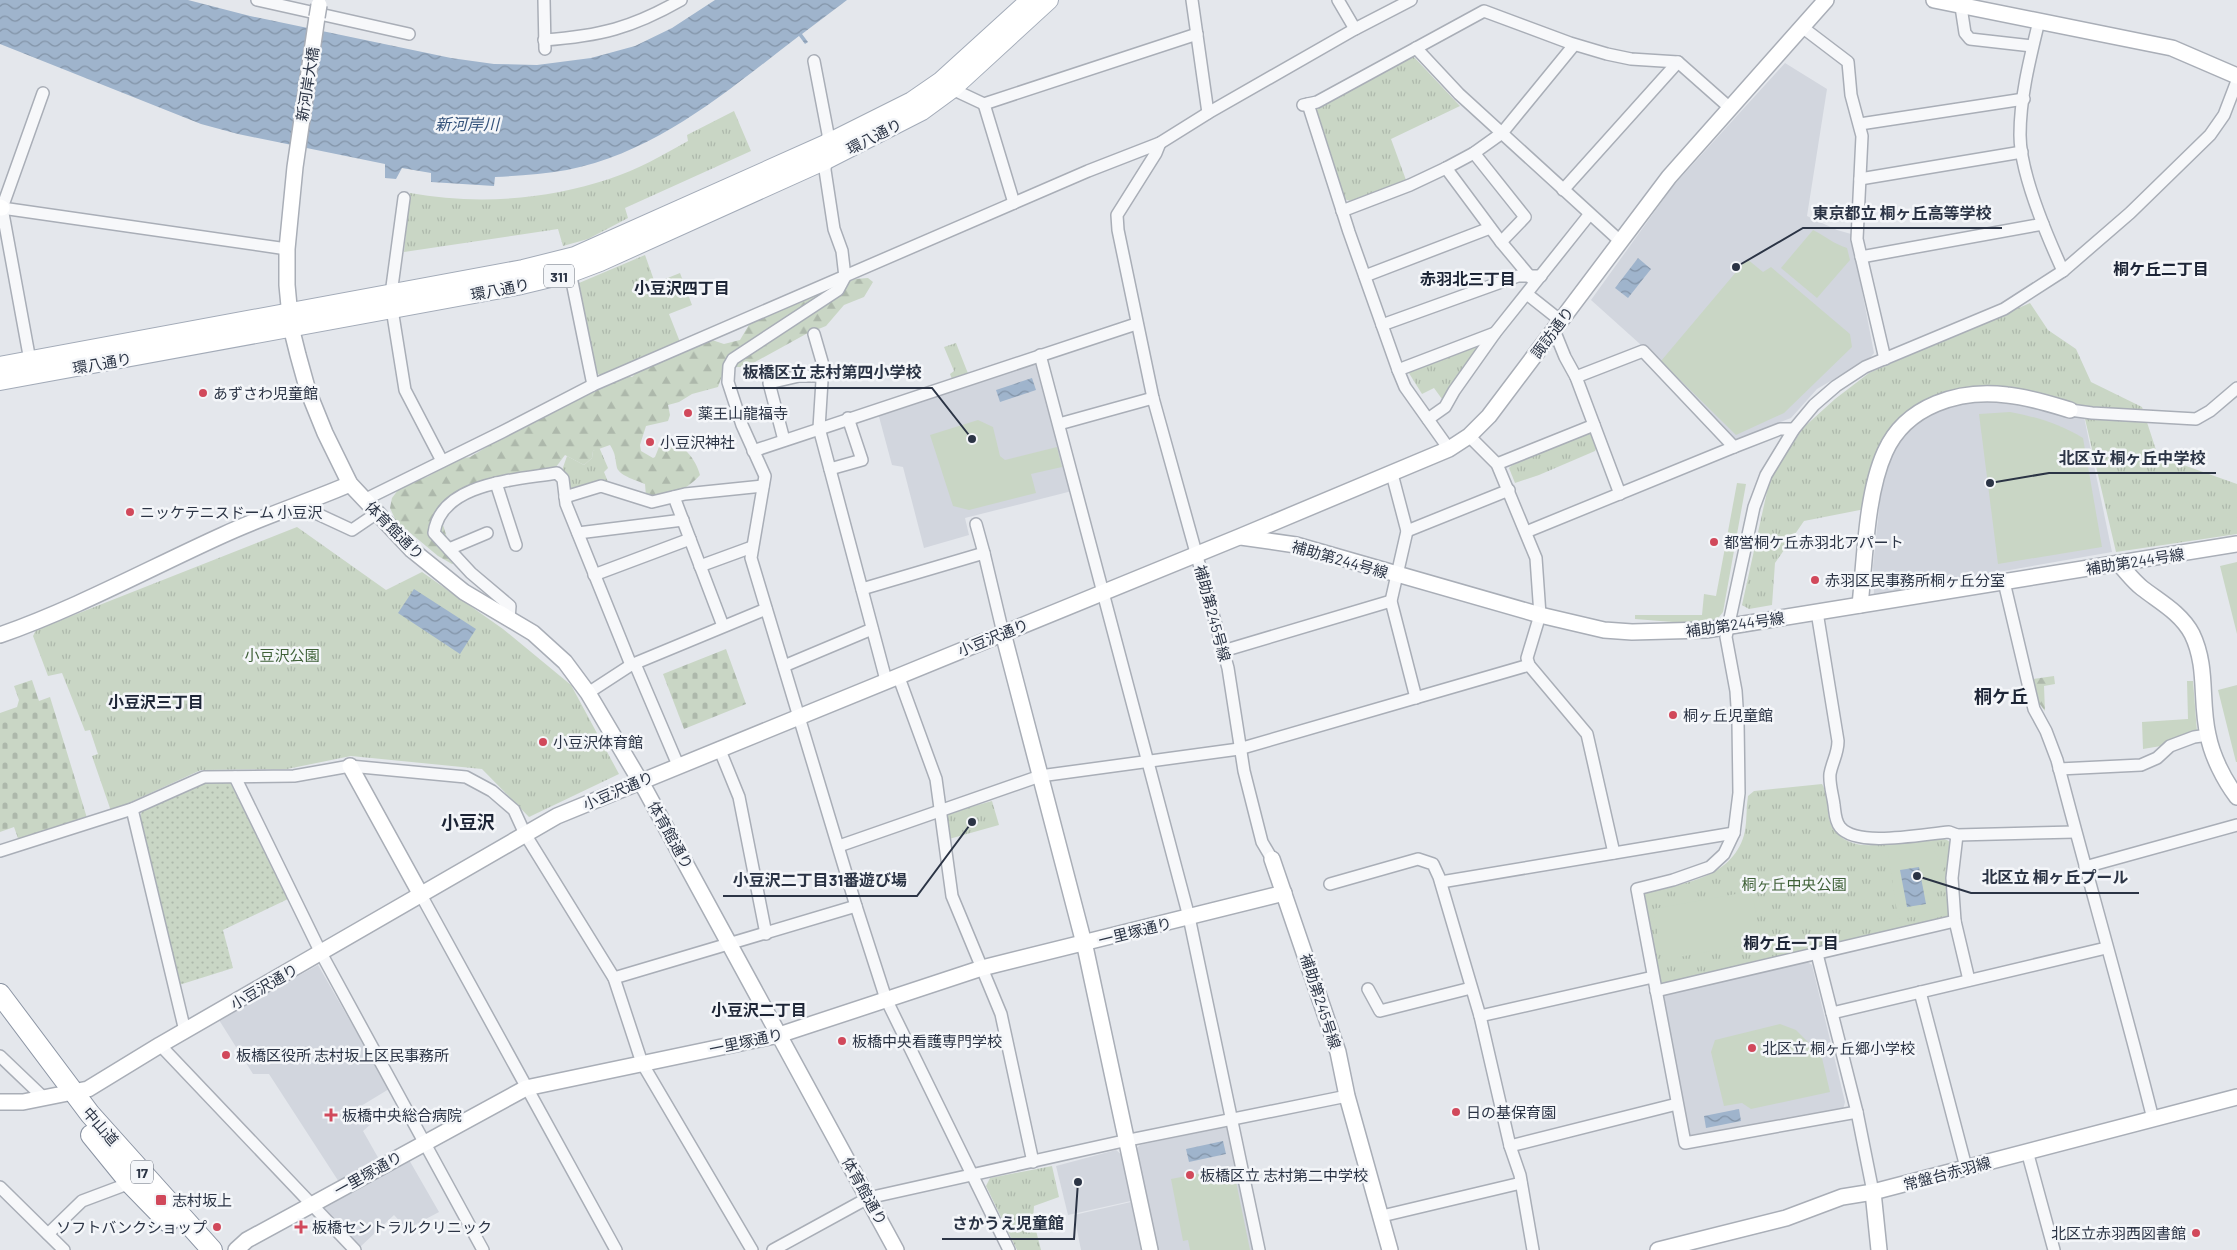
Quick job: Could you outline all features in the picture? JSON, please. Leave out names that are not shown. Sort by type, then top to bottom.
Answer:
[{"type":"highway","name":"中山道","points":[[0,994],[59,1095],[145,1176],[212,1250]]},
{"type":"highway","name":"中山道","points":[[0,1014],[59,1095],[130,1182],[195,1250]]},
{"type":"main road","name":"環八通り","points":[[827,152],[912,102],[934,86],[1030,0]]},
{"type":"main road","name":"環八通り","points":[[0,381],[31,368],[291,320],[391,302],[517,286],[568,266],[922,111],[952,89],[1050,0]]},
{"type":"main road","name":"環八通り","points":[[0,366],[31,368]]},
{"type":"street","points":[[257,0],[409,34]]},
{"type":"street","points":[[544,0],[544,45],[621,28],[655,15],[681,0]]},
{"type":"street","points":[[1192,0],[1210,114]]},
{"type":"street","points":[[1338,0],[1355,29]]},
{"type":"street","name":"諏訪通り","points":[[1196,554],[1392,474],[1449,449],[1469,436],[1489,416],[1669,177],[1826,0]]},
{"type":"street","points":[[1934,0],[2172,48],[2237,76]]},
{"type":"street","name":"補助第245号線","points":[[1390,1250],[1347,1096],[1338,1052],[1272,859],[1262,842],[1239,749],[1228,668],[1153,398],[1136,324],[1122,254],[1118,215],[1135,184],[1156,153],[1160,143],[1405,1]]},
{"type":"street","name":"新河岸大橋","points":[[287,249],[296,163],[320,2]]},
{"type":"street","points":[[1961,6],[1965,33],[1970,39],[2032,46]]},
{"type":"street","points":[[1449,449],[1405,386],[1398,370],[1305,105],[1317,102],[1484,11],[1574,45],[1631,59],[1678,62],[1730,108]]},
{"type":"street","points":[[2039,21],[2032,46],[2020,135],[2022,152],[2043,224],[2063,271]]},
{"type":"street","points":[[1802,27],[1848,62],[1851,96],[1860,124],[1862,153],[1857,240],[1885,359]]},
{"type":"street","points":[[952,89],[984,104],[1197,34]]},
{"type":"street","points":[[1342,211],[1410,185],[1446,168],[1474,153],[1502,133],[1574,45]]},
{"type":"street","points":[[1416,48],[1459,94],[1620,241]]},
{"type":"street","points":[[814,61],[827,152],[825,170],[834,229],[842,251],[845,277],[838,290],[733,359],[729,366],[728,382],[753,451],[765,476],[751,558],[886,999],[1009,1250]]},
{"type":"street","points":[[1563,190],[1678,62]]},
{"type":"street","points":[[1856,1112],[1685,1143],[1637,889],[1673,880],[1710,867],[1724,854],[1734,833],[1739,792],[1738,722],[1736,691],[1726,637],[1730,626],[1754,507],[1766,475],[1794,428],[1814,405],[1836,386],[1866,367],[2004,309],[2063,271],[2130,213],[2210,135],[2224,115],[2237,81]]},
{"type":"street","points":[[31,368],[1,208],[43,93]]},
{"type":"street","points":[[1860,124],[2024,99]]},
{"type":"street","points":[[984,104],[1014,203]]},
{"type":"street","points":[[364,500],[593,385],[1014,203],[1160,143]]},
{"type":"street","points":[[1860,179],[2022,152]]},
{"type":"street","points":[[1474,153],[1525,217],[1501,242]]},
{"type":"street","points":[[1446,168],[1501,242],[1535,278]]},
{"type":"street","points":[[404,198],[391,302],[405,390],[442,461]]},
{"type":"street","points":[[1,208],[287,249]]},
{"type":"street","points":[[1428,418],[1445,407],[1454,390],[1527,294],[1535,278],[1590,215]]},
{"type":"street","points":[[1861,257],[2043,224]]},
{"type":"street","points":[[1364,276],[1490,228]]},
{"type":"street","name":"体育館通り","points":[[287,249],[291,320],[308,391],[325,433],[350,484],[412,550],[464,592],[533,633],[558,656],[588,693],[640,781],[896,1250]]},
{"type":"street","points":[[568,266],[593,385]]},
{"type":"street","points":[[1382,325],[1518,276],[1535,278]]},
{"type":"street","points":[[1527,294],[1558,325],[1565,358],[1576,377],[1620,494]]},
{"type":"street","points":[[753,451],[1136,324]]},
{"type":"street","points":[[1398,370],[1496,333]]},
{"type":"street","points":[[814,334],[823,366],[819,428],[872,630],[936,779],[952,896],[1001,1014],[1033,1162]]},
{"type":"street","points":[[1576,377],[1643,351],[1734,447]]},
{"type":"street","points":[[1040,355],[1189,917],[1259,1250]]},
{"type":"street","points":[[784,440],[769,383],[799,376],[822,376]]},
{"type":"street","points":[[1860,606],[1876,480],[1886,451],[1899,431],[1913,415],[1941,401],[1965,396],[2006,394],[2070,410],[2092,413],[2196,418],[2210,411],[2237,388]]},
{"type":"street","points":[[1059,424],[1153,398]]},
{"type":"street","points":[[830,469],[862,460],[848,418]]},
{"type":"street","points":[[1497,464],[1594,424]]},
{"type":"street","points":[[1526,532],[1780,429],[1794,428]]},
{"type":"street","points":[[1469,436],[1497,464],[1536,558],[1540,615],[1528,658],[1530,664],[1587,734],[1614,853]]},
{"type":"street","points":[[508,619],[510,606],[471,573],[434,533],[436,520],[452,501],[488,484],[556,473],[563,479],[565,497],[594,575],[678,765]]},
{"type":"street","points":[[1392,474],[1407,531],[1396,575],[1392,601],[1416,698]]},
{"type":"street","points":[[496,483],[516,545]]},
{"type":"street","points":[[0,635],[48,618],[224,534],[350,484]]},
{"type":"street","points":[[565,497],[601,486],[652,502],[674,497],[763,486]]},
{"type":"street","points":[[1407,531],[1508,490]]},
{"type":"street","points":[[674,497],[723,626]]},
{"type":"street","points":[[298,505],[352,530],[377,513]]},
{"type":"street","points":[[578,533],[683,520]]},
{"type":"street","points":[[976,524],[1084,943],[1150,1250]]},
{"type":"street","points":[[449,549],[488,533]]},
{"type":"street","name":"補助第244号線","points":[[1239,537],[1296,545],[1540,615],[1604,630],[1632,632],[1706,630],[2237,544]]},
{"type":"street","points":[[594,575],[690,539]]},
{"type":"street","points":[[700,566],[752,547]]},
{"type":"street","points":[[862,589],[984,553]]},
{"type":"street","name":"小豆沢通り","points":[[0,1102],[59,1095],[88,1089],[160,1045],[557,816],[799,715],[1196,554]]},
{"type":"street","points":[[2118,563],[2140,586],[2180,616],[2191,632],[2200,652],[2203,670],[2208,735],[2219,766],[2237,797]]},
{"type":"street","points":[[2004,582],[2034,709],[2046,731],[2059,769],[2106,948],[2120,989],[2153,1119]]},
{"type":"street","points":[[1223,650],[1392,601]]},
{"type":"street","points":[[588,693],[633,664],[766,609]]},
{"type":"street","points":[[1818,612],[1838,741],[1837,755],[1830,775],[1837,822],[1848,834],[1861,838],[1949,832],[1957,835],[2075,832]]},
{"type":"street","points":[[784,666],[872,630]]},
{"type":"street","points":[[839,846],[1040,776],[1239,749],[1530,664]]},
{"type":"street","points":[[2059,769],[2141,765],[2157,758],[2170,746],[2194,737],[2208,735]]},
{"type":"street","points":[[719,748],[739,797],[766,934]]},
{"type":"street","points":[[351,761],[421,895],[616,1250]]},
{"type":"street","points":[[0,851],[132,809],[204,777],[294,776],[351,761],[466,777],[492,791],[514,810],[525,834],[614,978],[642,1063],[752,1250]]},
{"type":"street","points":[[235,777],[321,953],[482,1250]]},
{"type":"street","points":[[132,809],[185,1031]]},
{"type":"street","points":[[2085,867],[2237,825]]},
{"type":"street","points":[[1440,882],[1734,833]]},
{"type":"street","points":[[1957,835],[1952,878],[1955,921],[1969,980]]},
{"type":"street","points":[[1330,884],[1418,859],[1433,864],[1480,1016],[1510,1146],[1521,1183],[1533,1250]]},
{"type":"street","name":"一里塚通り","points":[[236,1250],[247,1240],[311,1204],[526,1088],[779,1035],[982,968],[1284,893]]},
{"type":"street","points":[[614,978],[856,906]]},
{"type":"street","points":[[1656,991],[1955,921]]},
{"type":"street","points":[[1832,1013],[2106,948]]},
{"type":"street","points":[[1817,954],[1856,1112],[1873,1192],[1879,1250]]},
{"type":"street","points":[[1480,1016],[1653,977]]},
{"type":"street","points":[[1368,989],[1380,1011],[1471,988]]},
{"type":"street","points":[[1920,992],[1966,1168]]},
{"type":"street","points":[[160,1045],[355,1250]]},
{"type":"street","points":[[0,1056],[59,1095]]},
{"type":"street","points":[[773,1250],[868,1198],[1127,1141],[1347,1096]]},
{"type":"street","name":"常盤台赤羽線","points":[[1658,1250],[1786,1218],[1842,1196],[1873,1192],[2237,1097]]},
{"type":"street","points":[[1510,1146],[1677,1104]]},
{"type":"street","points":[[2028,1152],[2054,1250]]},
{"type":"street","points":[[48,1234],[82,1200],[130,1182]]},
{"type":"street","points":[[1382,1216],[1521,1183]]},
{"type":"street","points":[[0,1187],[64,1250]]},
{"type":"shaded area","points":[[1785,63],[1827,89],[1807,216],[1837,230],[1851,234],[1874,353],[1870,358],[1817,389],[1791,418],[1735,440],[1660,362],[1591,300],[1673,186]]},
{"type":"shaded area","points":[[1035,363],[1040,366],[1072,491],[965,518],[969,535],[924,548],[903,467],[892,465],[878,413]]},
{"type":"shaded area","points":[[2003,400],[2084,417],[2112,552],[1874,594],[1873,566],[1880,500],[1886,466],[1898,437],[1915,422],[1936,410],[1969,403]]},
{"type":"shaded area","name":"北区立 桐ヶ丘郷小学校","points":[[1806,961],[1812,965],[1845,1102],[1843,1110],[1688,1138],[1662,994]]},
{"type":"shaded area","name":"板橋中央総合病院","points":[[318,965],[389,1089],[361,1106],[371,1124],[363,1131],[380,1161],[408,1158],[439,1212],[407,1229],[394,1215],[359,1248],[325,1212],[325,1205],[339,1182],[269,1074],[253,1074],[219,1020]]},
{"type":"shaded area","name":"板橋区立 志村第二中学校","points":[[1225,1127],[1228,1129],[1255,1250],[1158,1250],[1151,1222],[1136,1226],[1142,1250],[1081,1250],[1074,1215],[1131,1202],[1135,1220],[1150,1217],[1136,1149],[1140,1145]]},
{"type":"shaded area","points":[[1116,1150],[1123,1156],[1131,1201],[1068,1215],[1056,1166]]},
{"type":"green space","points":[[1413,56],[1460,106],[1391,139],[1406,180],[1350,201],[1344,199],[1315,109]]},
{"type":"green space","points":[[734,111],[751,151],[625,208],[628,218],[588,239],[563,246],[558,229],[404,252],[410,193],[460,199],[511,198],[561,192],[585,186],[630,171],[650,162],[688,141],[687,135]]},
{"type":"green space","points":[[1813,230],[1847,248],[1850,260],[1817,298],[1781,268]]},
{"type":"green space","points":[[645,255],[655,283],[680,273],[692,305],[669,314],[680,342],[602,376],[596,373],[579,283]]},
{"type":"green space","points":[[1747,259],[1763,272],[1771,267],[1850,334],[1852,347],[1784,413],[1736,435],[1661,361]]},
{"type":"green space","points":[[868,278],[873,282],[864,297],[844,305],[826,326],[806,334],[746,367],[725,367],[718,387],[692,394],[679,402],[668,405],[670,415],[668,421],[646,426],[640,445],[641,451],[653,458],[655,457],[661,442],[665,439],[682,447],[692,457],[700,475],[683,489],[669,495],[646,496],[645,484],[625,476],[619,471],[610,445],[593,451],[592,458],[584,465],[565,455],[553,471],[484,480],[444,504],[443,525],[455,563],[452,564],[438,556],[396,521],[390,508],[392,498],[398,490],[417,479],[427,477],[458,459],[470,457],[513,431],[555,411],[562,405],[579,397],[585,397],[590,390],[627,374],[627,376],[632,377],[642,367],[686,352],[693,345],[709,339],[724,344],[740,340],[753,318],[809,295],[828,293],[855,279]]},
{"type":"green space","points":[[2030,303],[2048,330],[2076,349],[2091,382],[2142,407],[2158,456],[2237,484],[2237,534],[2116,552],[2082,406],[2015,391],[1969,389],[1946,393],[1926,401],[1894,425],[1880,448],[1871,478],[1865,509],[1804,521],[1775,563],[1772,605],[1749,609],[1742,605],[1770,478],[1803,428],[1835,399],[1869,373]]},
{"type":"green space","points":[[956,343],[969,376],[953,382],[950,374],[954,371],[944,347]]},
{"type":"green space","points":[[1475,345],[1477,348],[1442,399],[1434,388],[1422,394],[1407,370]]},
{"type":"green space","points":[[2010,412],[2048,422],[2083,438],[2102,547],[1998,564],[1979,414]]},
{"type":"green space","points":[[978,420],[993,427],[1000,456],[1005,460],[1057,447],[1062,467],[1031,474],[1036,493],[969,510],[953,506],[930,435]]},
{"type":"green space","points":[[1589,431],[1593,433],[1597,447],[1595,451],[1515,483],[1509,468],[1511,466]]},
{"type":"green space","points":[[599,447],[608,468],[604,472],[611,489],[565,497],[560,476],[567,456],[584,465],[592,458],[593,451]]},
{"type":"green space","points":[[1737,483],[1746,484],[1723,612],[1716,621],[1674,626],[1673,622],[1635,619],[1635,615],[1702,615],[1704,594],[1716,596]]},
{"type":"green space","name":"小豆沢公園","points":[[297,527],[386,590],[422,572],[503,629],[571,685],[619,774],[529,817],[482,769],[351,756],[287,769],[201,770],[111,811],[92,756],[98,754],[90,730],[85,731],[62,673],[48,676],[33,636],[36,630]]},
{"type":"green space","points":[[2237,562],[2237,634],[2220,566]]},
{"type":"green space","points":[[726,649],[746,704],[684,729],[663,674]]},
{"type":"green space","points":[[2054,676],[2055,684],[2044,686],[2045,711],[2039,703],[2033,679]]},
{"type":"green space","points":[[32,680],[39,701],[50,697],[87,818],[19,841],[14,827],[0,832],[0,713],[17,707],[19,700],[14,686]]},
{"type":"green space","points":[[2187,681],[2193,681],[2197,732],[2161,746],[2143,749],[2142,722],[2188,719]]},
{"type":"green space","points":[[2237,685],[2237,762],[2236,762],[2218,690]]},
{"type":"green space","points":[[205,782],[230,782],[288,899],[223,930],[233,968],[179,985],[139,820],[142,811]]},
{"type":"green space","name":"桐ヶ丘中央公園","points":[[1822,784],[1833,828],[1844,839],[1859,844],[1876,845],[1927,838],[1941,838],[1951,843],[1949,917],[1666,984],[1661,983],[1643,896],[1646,892],[1676,886],[1706,876],[1731,859],[1745,831],[1748,796],[1754,791]]},
{"type":"green space","points":[[992,801],[999,825],[949,839],[946,818],[949,813]]},
{"type":"green space","points":[[1923,841],[1926,851],[1934,851],[1942,863],[1944,889],[1933,890],[1936,913],[1898,919],[1887,845]]},
{"type":"green space","points":[[1752,891],[1761,942],[1663,960],[1653,909]]},
{"type":"green space","points":[[1780,1024],[1796,1030],[1812,1046],[1819,1045],[1830,1092],[1751,1109],[1742,1103],[1724,1106],[1711,1052],[1715,1040]]},
{"type":"green space","points":[[1052,1166],[1059,1197],[1034,1206],[1033,1219],[1041,1250],[1017,1250],[986,1186],[990,1178]]},
{"type":"green space","points":[[1233,1167],[1250,1250],[1190,1250],[1188,1240],[1183,1241],[1171,1179]]},
{"type":"water","name":"新河岸川","points":[[0,0],[188,0],[250,16],[451,58],[494,64],[537,65],[591,58],[635,46],[672,28],[715,0],[847,0],[802,34],[808,42],[805,44],[799,36],[718,98],[661,134],[632,149],[600,161],[567,170],[495,177],[494,186],[431,182],[431,173],[402,168],[396,179],[385,178],[385,164],[238,134],[201,124],[0,44]]},
{"type":"water","points":[[1638,258],[1651,269],[1628,298],[1615,288]]},
{"type":"water","points":[[1032,378],[1036,390],[1000,402],[996,390]]},
{"type":"water","points":[[414,589],[476,629],[460,654],[398,613]]},
{"type":"water","points":[[1919,867],[1926,904],[1907,907],[1900,870]]},
{"type":"water","points":[[1739,1109],[1741,1121],[1706,1128],[1704,1116]]},
{"type":"water","points":[[1223,1141],[1226,1154],[1189,1162],[1186,1149]]},
{"type":"place","name":"東京都立 桐ヶ丘高等学校","points":[[1736,267]]},
{"type":"place","name":"あずさわ児童館","points":[[203,393]]},
{"type":"place","name":"薬王山龍福寺","points":[[688,413]]},
{"type":"place","name":"板橋区立 志村第四小学校","points":[[972,439]]},
{"type":"place","name":"小豆沢神社","points":[[650,442]]},
{"type":"place","name":"北区立 桐ヶ丘中学校","points":[[1990,483]]},
{"type":"place","name":"ニッケテニスドーム 小豆沢","points":[[130,512]]},
{"type":"place","name":"都営桐ケ丘赤羽北アパート","points":[[1714,542]]},
{"type":"place","name":"赤羽区民事務所桐ヶ丘分室","points":[[1815,580]]},
{"type":"place","name":"桐ヶ丘児童館","points":[[1673,715]]},
{"type":"place","name":"小豆沢体育館","points":[[543,742]]},
{"type":"place","name":"小豆沢二丁目31番遊び場","points":[[972,822]]},
{"type":"place","name":"北区立 桐ヶ丘プール","points":[[1917,876]]},
{"type":"place","name":"板橋中央看護専門学校","points":[[842,1041]]},
{"type":"place","name":"北区立 桐ヶ丘郷小学校","points":[[1752,1048]]},
{"type":"place","name":"板橋区役所 志村坂上区民事務所","points":[[226,1055]]},
{"type":"place","name":"日の基保育園","points":[[1456,1112]]},
{"type":"place","name":"板橋中央総合病院","points":[[331,1115]]},
{"type":"place","name":"板橋区立 志村第二中学校","points":[[1190,1175]]},
{"type":"place","name":"さかうえ児童館","points":[[1078,1182]]},
{"type":"place","name":"志村坂上","points":[[161,1200]]},
{"type":"place","name":"ソフトバンクショップ","points":[[217,1227]]},
{"type":"place","name":"板橋セントラルクリニック","points":[[301,1227]]},
{"type":"place","name":"北区立赤羽西図書館","points":[[2196,1233]]},
{"type":"district","name":"桐ケ丘二丁目","points":[[2161,268]]},
{"type":"district","name":"赤羽北三丁目","points":[[1468,278]]},
{"type":"district","name":"小豆沢四丁目","points":[[682,287]]},
{"type":"district","name":"桐ケ丘","points":[[2001,696]]},
{"type":"district","name":"小豆沢三丁目","points":[[156,701]]},
{"type":"district","name":"小豆沢","points":[[468,822]]},
{"type":"district","name":"桐ケ丘一丁目","points":[[1791,942]]},
{"type":"district","name":"小豆沢二丁目","points":[[759,1009]]}]
